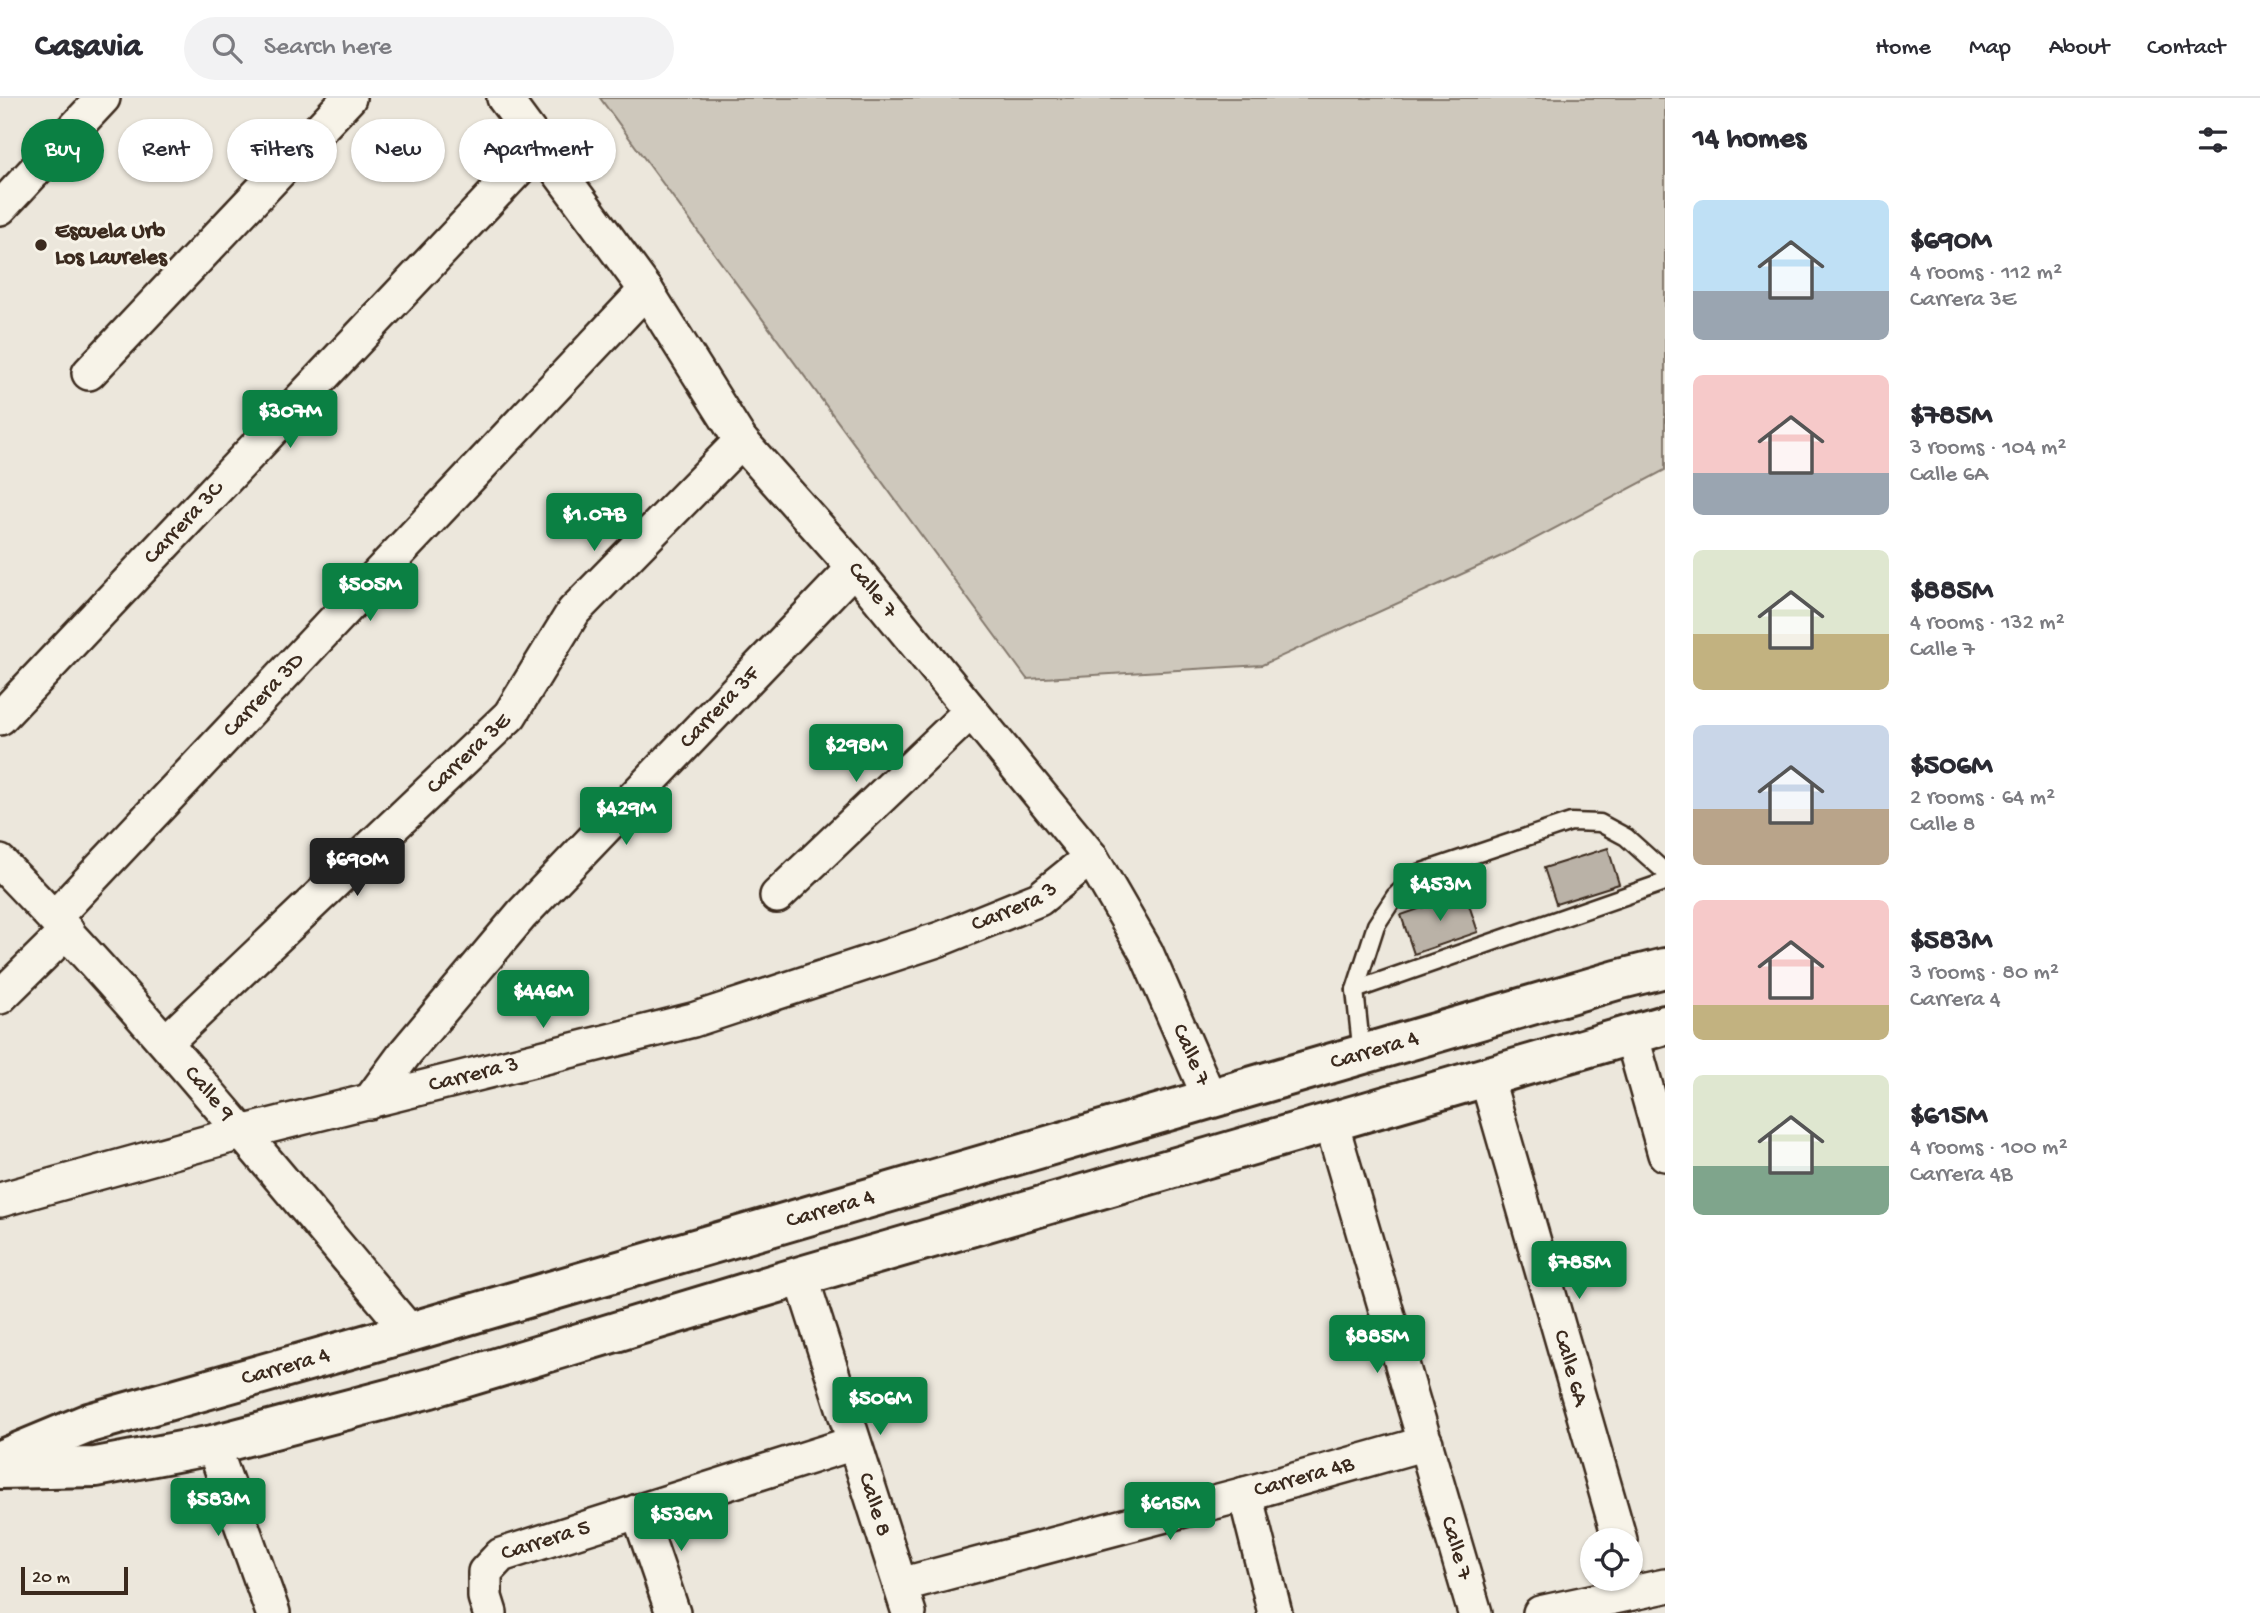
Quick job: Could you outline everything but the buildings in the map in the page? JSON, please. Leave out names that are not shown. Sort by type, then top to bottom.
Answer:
[{"type":"main road","name":"Carrera 4","points":[[0,1460],[89,1423],[1665,968]]},
{"type":"main road","points":[[0,1469],[96,1467],[213,1445],[430,1388],[801,1276],[1648,1030]]},
{"type":"street","points":[[0,208],[103,98]]},
{"type":"street","points":[[89,373],[349,98]]},
{"type":"street","name":"Calle 7","points":[[504,98],[520,119]]},
{"type":"street","name":"Carrera 3C","points":[[0,718],[506,182]]},
{"type":"street","name":"Calle 7","points":[[566,182],[646,290],[741,441],[854,568],[1091,857],[1146,953],[1210,1099]]},
{"type":"street","name":"Carrera 3D","points":[[0,997],[60,925],[646,290]]},
{"type":"street","name":"Carrera 3E","points":[[166,1042],[510,715],[574,611],[741,441]]},
{"type":"street","name":"Carrera 3F","points":[[369,1102],[406,1052],[522,914],[854,568]]},
{"type":"street","points":[[777,896],[971,711]]},
{"type":"street","name":"Carrera 3","points":[[0,1200],[241,1133],[693,1020],[940,939],[1039,899],[1091,857]]},
{"type":"street","name":"Calle 9","points":[[0,862],[166,1042],[410,1332]]},
{"type":"street","points":[[1648,1030],[1665,1154]]},
{"type":"street","name":"Calle 6A","points":[[1486,1076],[1617,1528]]},
{"type":"street","name":"Calle 7","points":[[1331,1122],[1475,1613]]},
{"type":"street","name":"Calle 8","points":[[801,1276],[904,1599]]},
{"type":"street","name":"Carrera 5","points":[[490,1613],[485,1597],[485,1572],[501,1555],[854,1443]]},
{"type":"street","name":"Carrera 4B","points":[[904,1599],[1245,1494],[1426,1443]]},
{"type":"street","points":[[213,1445],[273,1613]]},
{"type":"street","points":[[1245,1494],[1275,1613]]},
{"type":"street","points":[[638,1511],[673,1613]]},
{"type":"street","points":[[1540,1613],[1643,1593]]},
{"type":"lane","points":[[1362,1055],[1356,990],[1376,925],[1395,896],[1419,873],[1571,822],[1600,822],[1626,836],[1665,872]]},
{"type":"lane","points":[[1356,990],[1665,882]]},
{"type":"shaded area","points":[[600,98],[1665,98],[1665,470],[1508,553],[1262,665],[1027,679]]},
{"type":"place","name":"Escuela Urb Los Laureles","points":[[41,245]]}]
